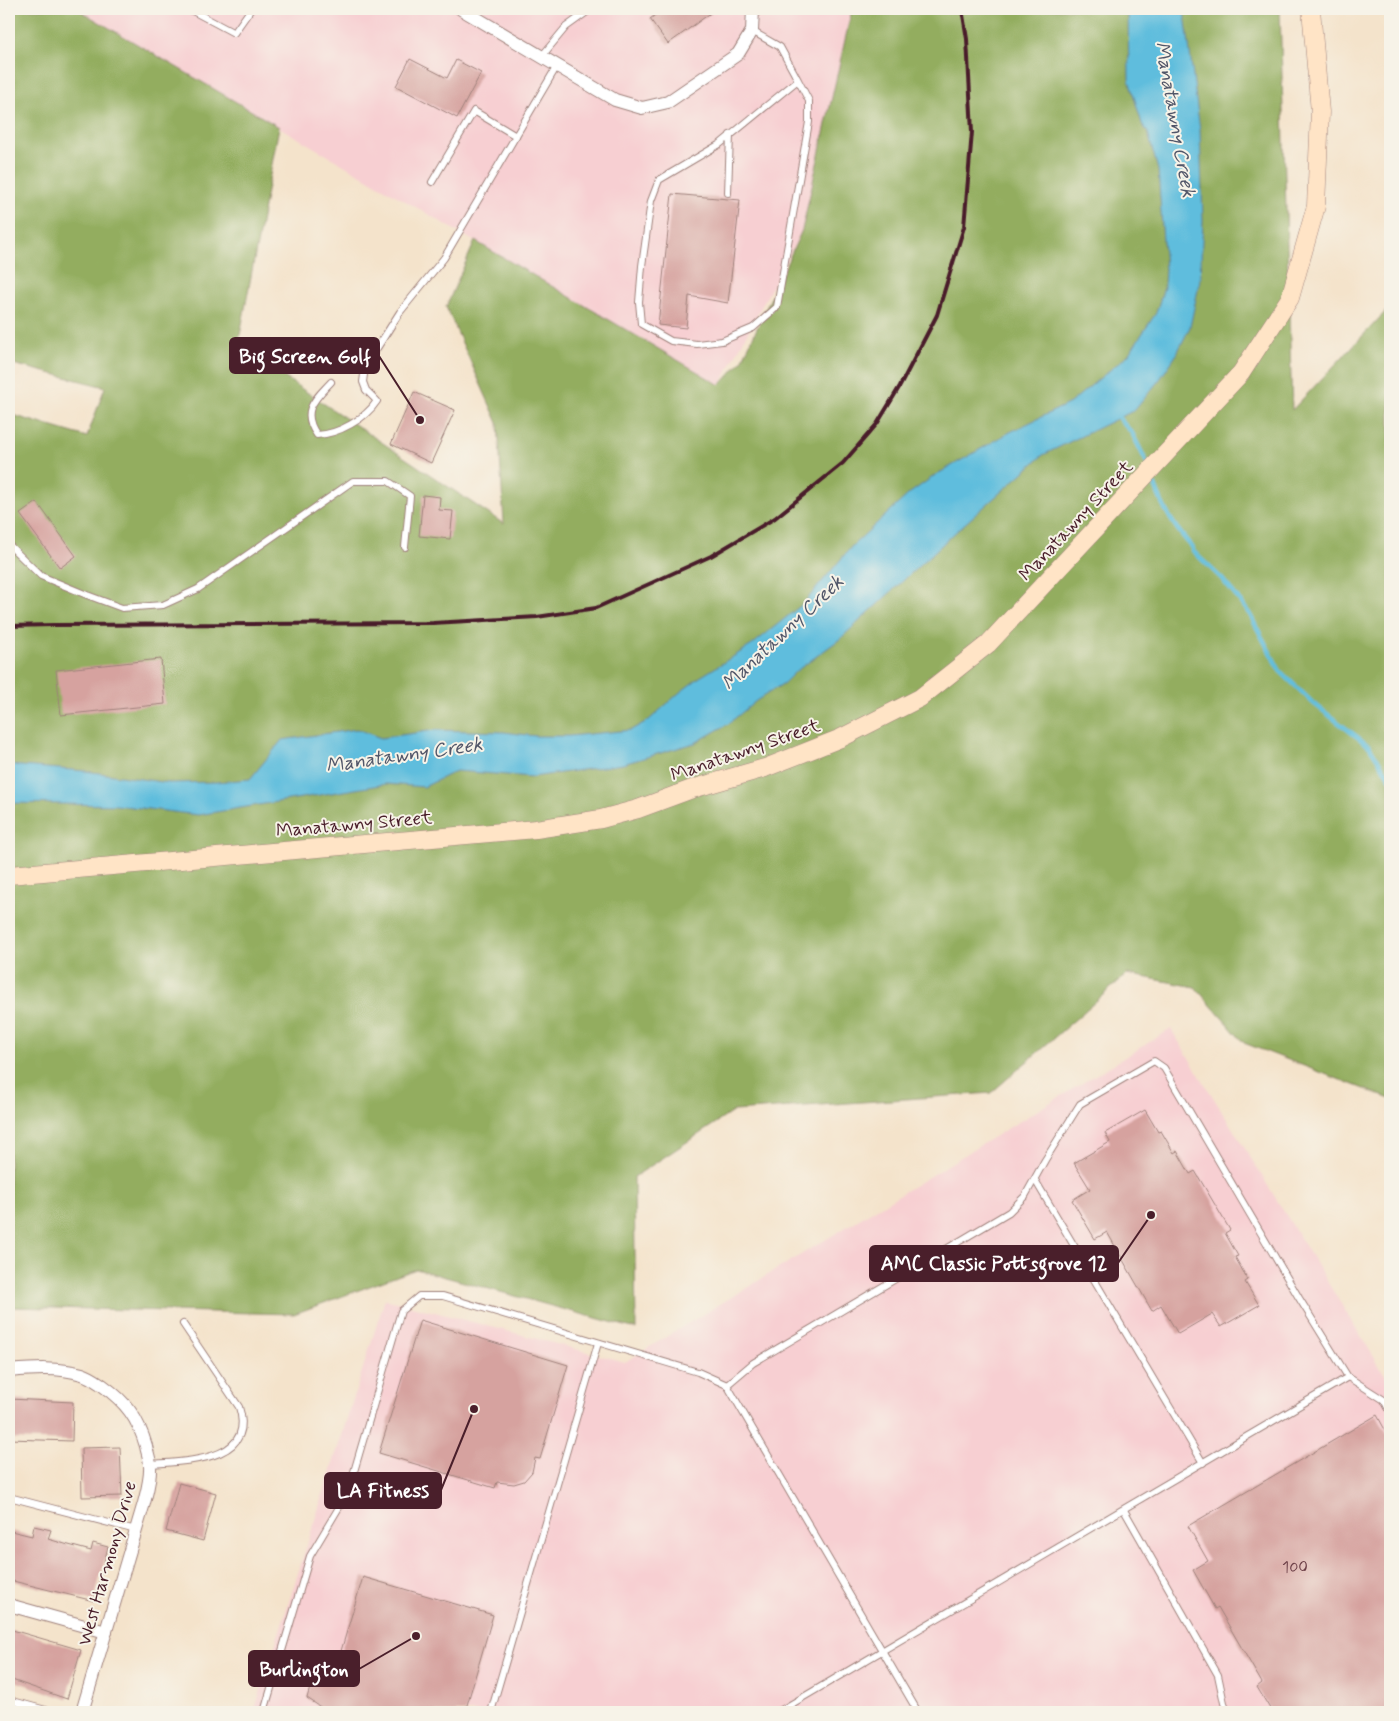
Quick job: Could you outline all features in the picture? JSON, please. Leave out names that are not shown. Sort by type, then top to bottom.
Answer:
[{"type":"street","points":[[461,9],[616,100],[642,108],[668,102],[738,54],[752,31],[753,9]]},
{"type":"street","name":"Manatawny Street","points":[[9,875],[536,829],[601,819],[765,768],[841,738],[920,698],[988,644],[1241,373],[1290,298],[1316,206],[1320,112],[1311,9]]},
{"type":"street","name":"West Harmony Drive","points":[[9,1371],[47,1368],[83,1374],[96,1381],[125,1403],[134,1416],[141,1431],[150,1464],[149,1479],[136,1530],[82,1712]]},
{"type":"street","points":[[9,1605],[106,1632]]},
{"type":"lane","points":[[189,9],[234,32],[251,9]]},
{"type":"lane","points":[[542,56],[566,27],[591,9]]},
{"type":"lane","points":[[752,31],[780,46],[798,80],[809,101],[809,122],[778,307],[753,328],[722,341],[697,344],[671,342],[641,324],[639,302],[651,201],[659,180],[720,144],[798,80]]},
{"type":"lane","points":[[331,382],[312,402],[310,411],[311,426],[317,435],[328,434],[347,426],[362,416],[377,401],[366,390],[363,382],[365,367],[400,312],[444,258],[557,66]]},
{"type":"lane","points":[[432,182],[474,111],[516,136]]},
{"type":"lane","points":[[728,193],[730,135]]},
{"type":"lane","points":[[9,545],[41,576],[86,595],[122,608],[163,605],[198,589],[353,481],[388,481],[410,496],[405,547]]},
{"type":"lane","points":[[727,1385],[753,1363],[1009,1212],[1026,1196],[1045,1160],[1080,1104],[1154,1061],[1164,1068],[1348,1377],[1384,1400],[1390,1411]]},
{"type":"lane","points":[[1035,1180],[1203,1463]]},
{"type":"lane","points":[[264,1712],[310,1556],[344,1499],[353,1475],[401,1311],[419,1296],[443,1296],[698,1372],[727,1385],[918,1712]]},
{"type":"lane","points":[[150,1464],[218,1455],[234,1443],[242,1422],[239,1407],[184,1324]]},
{"type":"lane","points":[[490,1712],[598,1343]]},
{"type":"lane","points":[[778,1712],[1348,1377]]},
{"type":"lane","points":[[9,1497],[136,1530]]},
{"type":"lane","points":[[1124,1510],[1218,1675],[1224,1703],[1228,1712]]},
{"type":"lane","points":[[9,1700],[53,1712]]},
{"type":"shaded area","points":[[77,9],[852,9],[802,230],[720,385]]},
{"type":"shaded area","points":[[1171,1029],[1390,1383],[1390,1712],[254,1712],[385,1299],[625,1362]]},
{"type":"green space","points":[[9,9],[77,9],[279,127],[237,351],[284,377],[504,524],[498,423],[446,307],[475,241],[720,385],[742,361],[802,230],[852,9],[1280,9],[1292,410],[1390,307],[1390,1099],[1244,1043],[1195,987],[1127,974],[991,1093],[734,1111],[634,1177],[636,1329],[416,1269],[294,1314],[9,1307],[9,414],[87,437],[105,387],[9,363]]},
{"type":"water","name":"Manatawny Creek","points":[[1128,9],[1183,9],[1186,22],[1200,130],[1203,221],[1200,280],[1190,327],[1175,357],[1135,410],[1043,455],[960,528],[840,639],[728,724],[695,743],[623,764],[533,777],[456,771],[424,787],[386,784],[198,815],[115,805],[9,803],[9,765],[85,771],[169,783],[216,782],[250,779],[282,740],[357,729],[381,738],[435,730],[569,736],[631,730],[649,720],[700,677],[752,645],[804,603],[852,546],[910,493],[934,476],[1010,432],[1070,403],[1128,355],[1156,313],[1164,287],[1165,269],[1158,170],[1148,133],[1142,124],[1129,80]]},
{"type":"building","points":[[663,9],[716,9],[668,44],[650,19]]},
{"type":"building","points":[[410,59],[447,78],[456,60],[481,73],[457,118],[396,86]]},
{"type":"building","points":[[672,194],[740,200],[728,303],[689,296],[686,328],[658,325]]},
{"type":"building","points":[[414,392],[455,410],[431,463],[391,444]]},
{"type":"building","points":[[423,495],[440,497],[439,510],[453,511],[450,539],[419,536]]},
{"type":"building","points":[[37,502],[76,556],[60,568],[20,514]]},
{"type":"building","points":[[161,659],[165,704],[61,715],[56,670]]},
{"type":"building","points":[[1145,1110],[1158,1132],[1161,1131],[1174,1153],[1177,1151],[1190,1174],[1195,1171],[1230,1230],[1225,1233],[1238,1256],[1235,1257],[1248,1280],[1245,1282],[1259,1305],[1221,1327],[1212,1314],[1178,1334],[1161,1305],[1152,1311],[1107,1232],[1095,1239],[1072,1200],[1090,1189],[1074,1163],[1110,1142],[1105,1133]]},
{"type":"building","points":[[420,1320],[568,1365],[540,1459],[535,1458],[532,1472],[524,1481],[514,1484],[497,1482],[495,1488],[379,1453]]},
{"type":"building","points":[[9,1399],[73,1402],[72,1441],[9,1439]]},
{"type":"building","points":[[1377,1415],[1390,1439],[1390,1712],[1272,1712],[1257,1687],[1262,1683],[1218,1607],[1215,1609],[1193,1570],[1208,1561],[1188,1526]]},
{"type":"building","points":[[120,1447],[122,1496],[82,1497],[81,1448]]},
{"type":"building","points":[[179,1483],[216,1493],[203,1541],[166,1531]]},
{"type":"building","points":[[34,1526],[51,1530],[48,1539],[65,1544],[91,1551],[93,1543],[108,1547],[94,1601],[9,1580],[9,1538],[11,1531],[32,1536]]},
{"type":"building","points":[[363,1577],[493,1615],[465,1712],[328,1712],[307,1698],[311,1684],[305,1682],[312,1658],[328,1658],[338,1661]]},
{"type":"building","points":[[9,1629],[81,1650],[67,1699],[9,1679]]},
{"type":"waterway","points":[[1116,415],[1132,433],[1149,467]]},
{"type":"waterway","points":[[1155,485],[1171,519],[1193,548],[1193,551],[1222,579],[1249,613],[1280,671],[1313,703],[1369,746],[1390,778]]},
{"type":"railway","points":[[9,626],[433,623],[537,617],[596,608],[711,556],[775,518],[843,463],[877,424],[900,386],[937,315],[964,227],[972,132],[967,39],[962,9]]},
{"type":"place","name":"Big Screen Golf","points":[[420,420]]},
{"type":"place","name":"AMC Classic Pottsgrove 12","points":[[1151,1215]]},
{"type":"place","name":"LA Fitness","points":[[474,1409]]},
{"type":"place","name":"Burlington","points":[[416,1636]]}]
